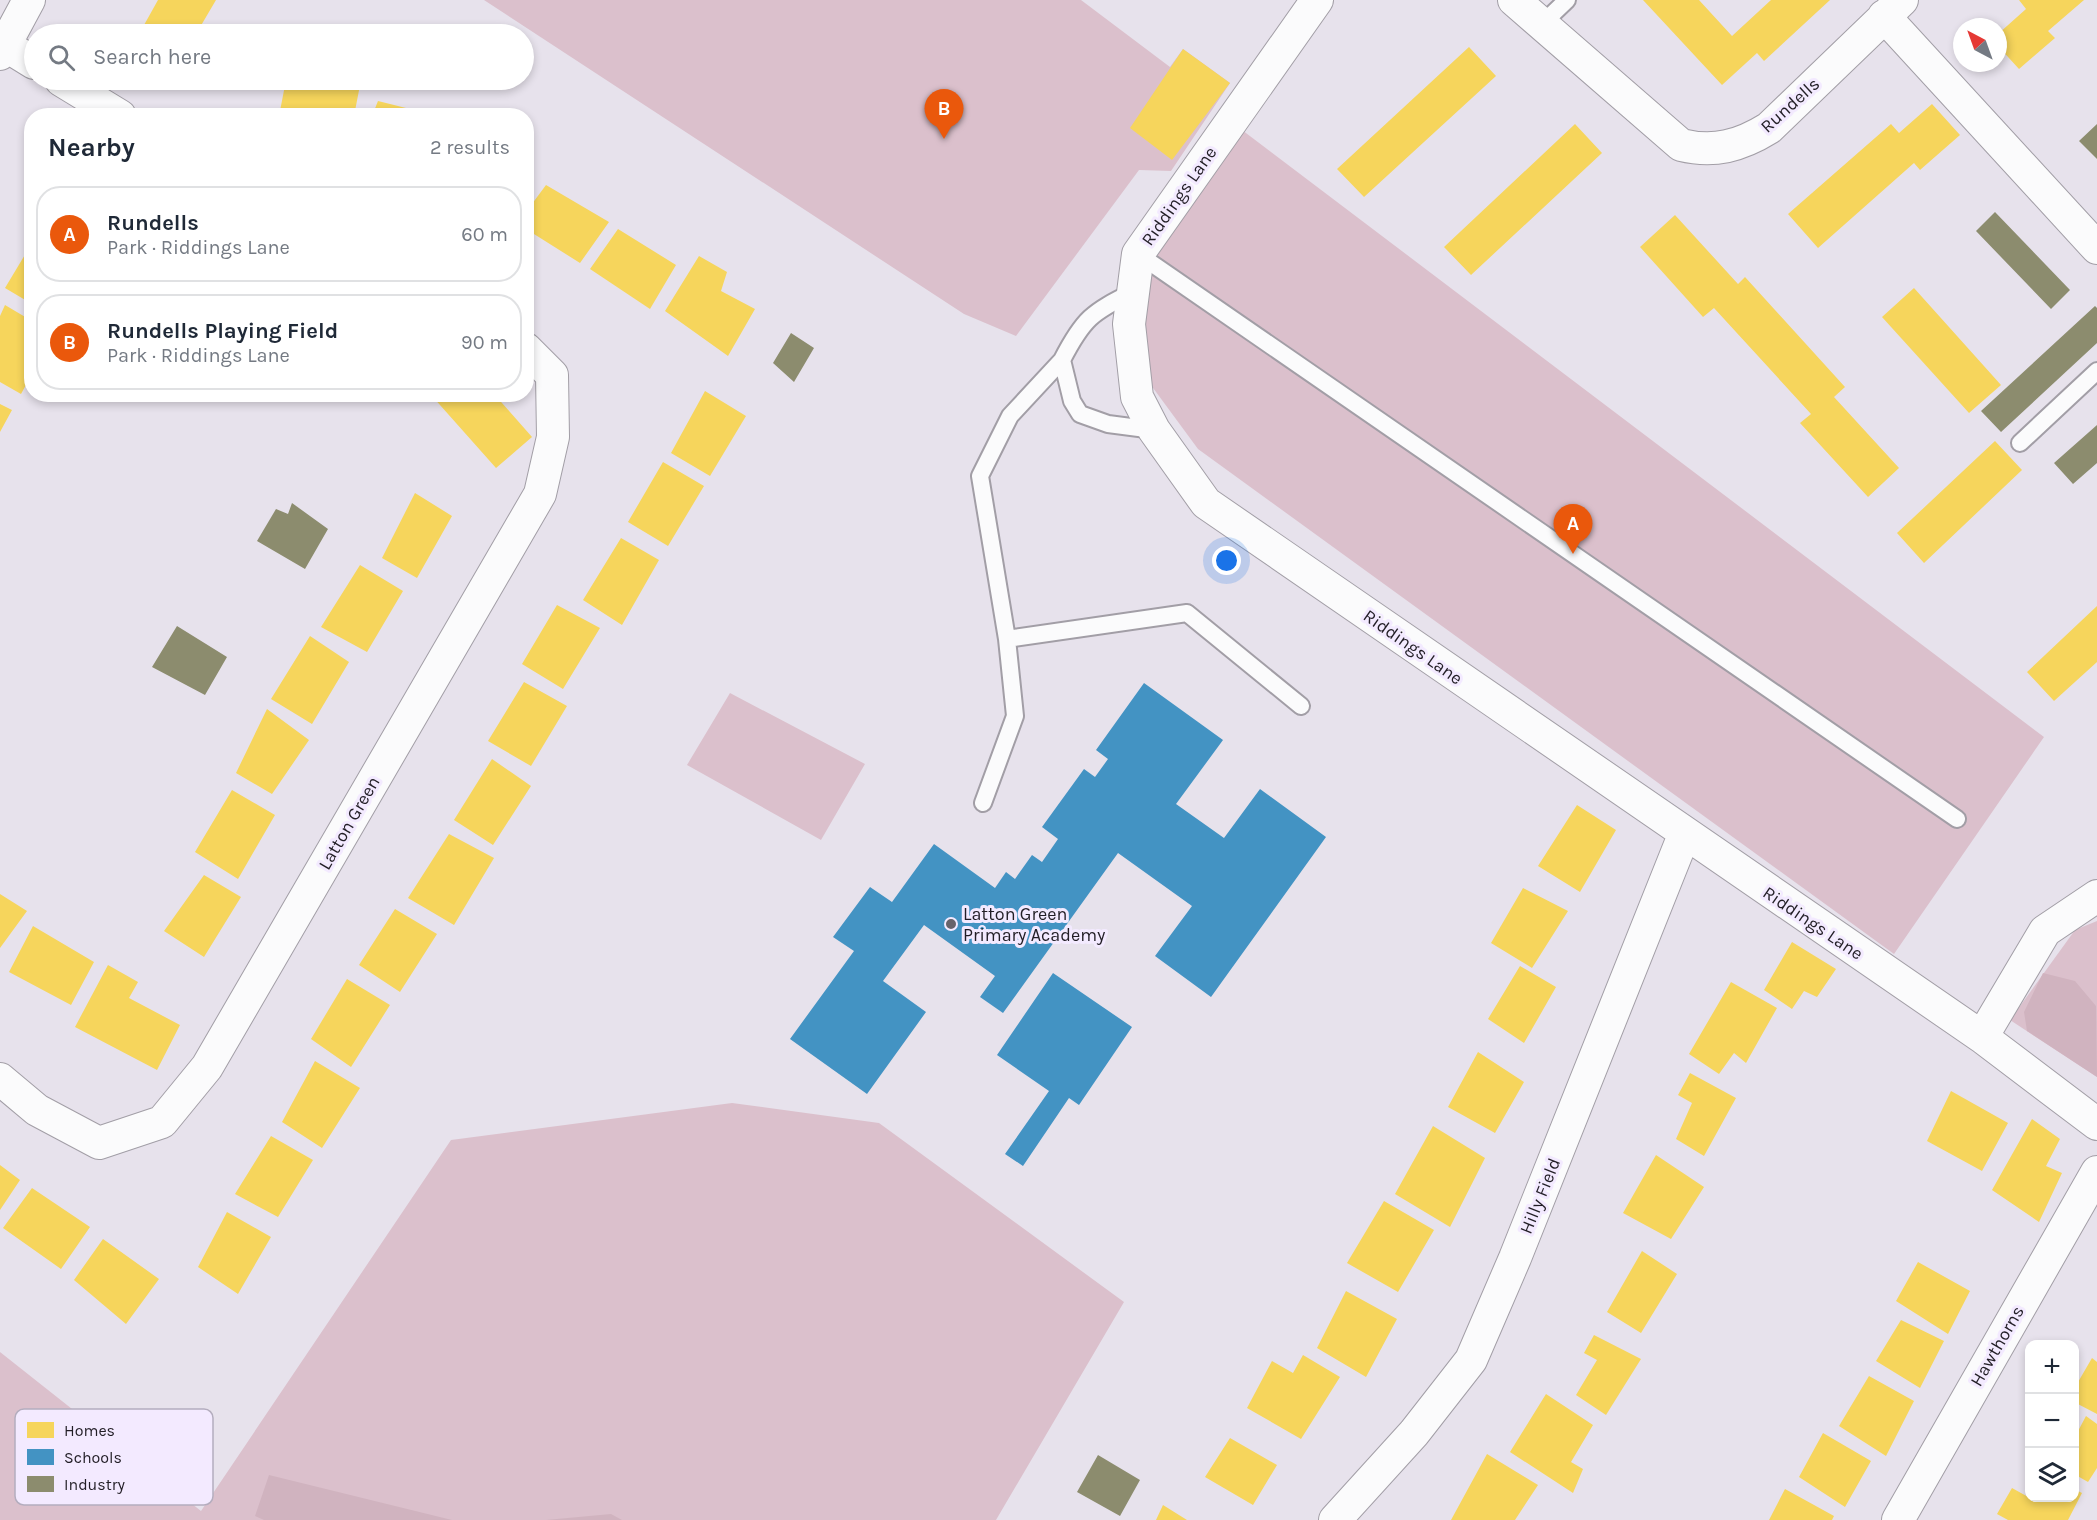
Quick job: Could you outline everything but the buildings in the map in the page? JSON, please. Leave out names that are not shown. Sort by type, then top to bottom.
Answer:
[{"type":"street","points":[[24,59],[2,49],[29,0]]},
{"type":"street","name":"Riddings Lane","points":[[1317,0],[1138,254],[1129,324],[1137,397],[1154,430],[1206,503],[1684,835],[1982,1037],[2097,1124]]},
{"type":"street","name":"Rundells","points":[[1514,0],[1681,145],[1713,149],[1748,141],[1769,128],[1893,8],[2097,248]]},
{"type":"street","points":[[77,90],[107,108]]},
{"type":"street","name":"Latton Green","points":[[0,1079],[37,1110],[99,1143],[162,1122],[207,1067],[540,494],[554,437],[552,375],[534,357]]},
{"type":"street","name":"Hilly Field","points":[[1335,1520],[1414,1433],[1471,1360],[1515,1258],[1684,835]]},
{"type":"street","points":[[1982,1037],[2045,931],[2097,896]]},
{"type":"street","name":"Hawthorns","points":[[1898,1520],[2097,1172]]},
{"type":"lane","points":[[1543,23],[1567,0]]},
{"type":"lane","points":[[1138,254],[1957,819]]},
{"type":"lane","points":[[983,803],[1015,716],[1007,639],[980,476],[1010,416],[1062,360],[1075,335],[1096,310],[1133,292]]},
{"type":"lane","points":[[1062,360],[1072,400],[1080,414],[1108,424],[1154,430]]},
{"type":"lane","points":[[2020,443],[2097,371]]},
{"type":"lane","points":[[1007,639],[1186,613],[1301,706]]},
{"type":"shaded area","points":[[484,0],[1081,0],[1170,67],[1183,49],[1230,83],[1171,171],[1139,170],[1016,336],[964,314],[534,33],[534,24],[521,24]]},
{"type":"shaded area","points":[[1238,127],[2044,737],[1894,954],[1198,449],[1145,377],[1135,304],[1148,258]]},
{"type":"shaded area","points":[[730,693],[865,764],[821,840],[687,765]]},
{"type":"shaded area","points":[[2097,921],[2097,1077],[2010,1020],[2075,930]]},
{"type":"shaded area","points":[[2043,973],[2075,981],[2096,1006],[2097,1077],[2027,1031],[2024,1012]]},
{"type":"shaded area","points":[[732,1103],[879,1123],[1124,1302],[996,1520],[0,1520],[0,1352],[72,1409],[15,1409],[15,1505],[193,1505],[201,1511],[205,1505],[213,1505],[213,1493],[451,1140]]},
{"type":"shaded area","points":[[269,1475],[452,1520],[264,1520],[255,1516]]},
{"type":"shaded area","points":[[611,1514],[622,1520],[546,1520]]},
{"type":"place","name":"Rundells Playing Field","points":[[944,139]]},
{"type":"place","name":"Rundells","points":[[1573,554]]},
{"type":"place","name":"Latton Green Primary Academy","points":[[951,924]]}]
